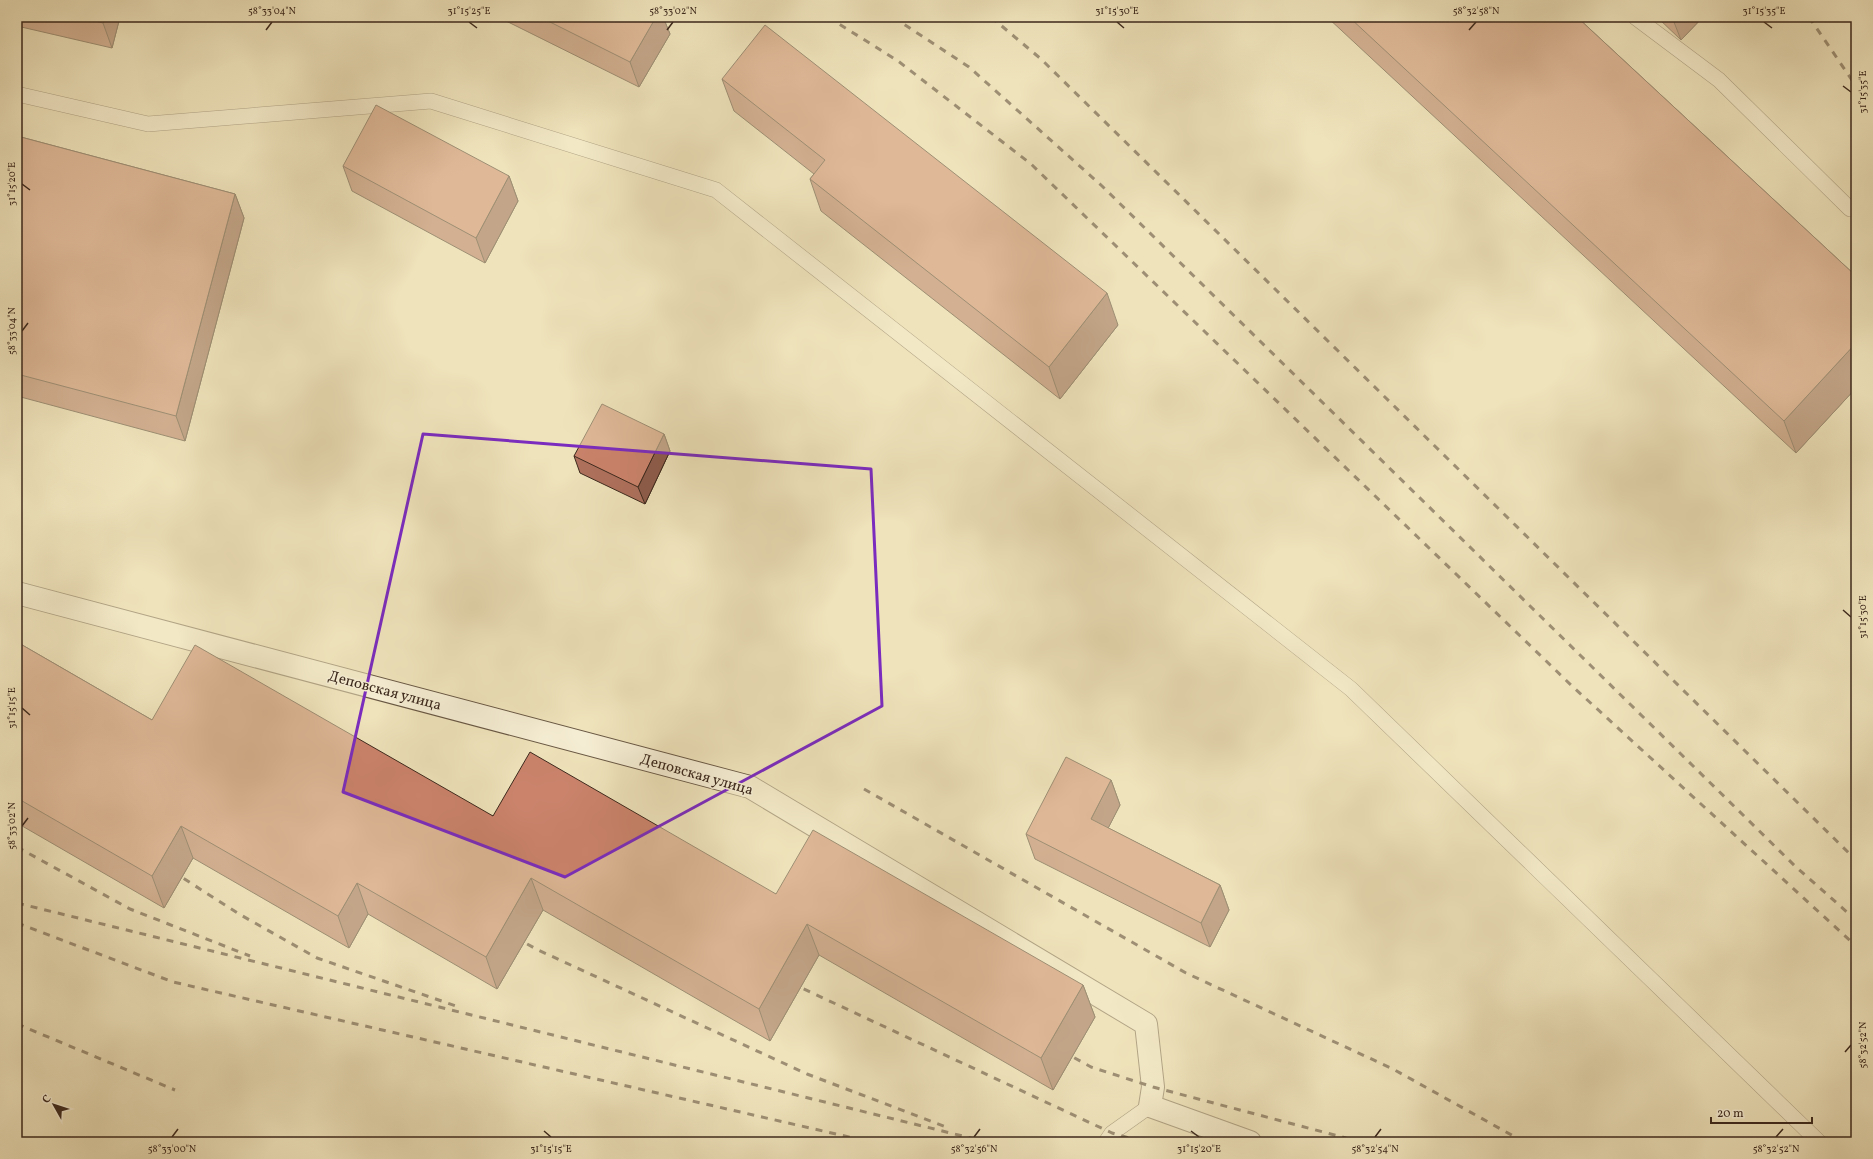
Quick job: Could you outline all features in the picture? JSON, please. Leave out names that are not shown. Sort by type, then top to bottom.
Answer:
[{"type":"street","name":"Деповская улица","points":[[17,593],[750,787],[1146,1024],[1152,1087],[1150,1106]]},
{"type":"street","points":[[1150,1106],[1250,1142]]},
{"type":"lane","points":[[1635,17],[1719,80],[1850,209]]},
{"type":"lane","points":[[17,94],[148,124],[431,101],[716,190],[1351,689],[1819,1142]]},
{"type":"lane","points":[[1106,1142],[1112,1133],[1150,1106]]},
{"type":"highlighted area","points":[[423,434],[871,469],[882,706],[565,877],[343,792]]},
{"type":"building","points":[[77,17],[105,17],[103,23]]},
{"type":"building","points":[[540,17],[656,17],[630,62]]},
{"type":"building","points":[[1349,17],[1577,17],[1856,276],[1856,343],[1784,421]]},
{"type":"building","points":[[765,25],[1107,293],[1049,367],[810,179],[825,160],[722,79]]},
{"type":"building","points":[[376,105],[509,176],[476,238],[343,166]]},
{"type":"building","points":[[17,136],[235,194],[176,416],[17,374]]},
{"type":"building","points":[[602,404],[664,434],[638,487],[574,456]]},
{"type":"building","points":[[17,642],[152,720],[195,645],[493,816],[530,752],[776,894],[813,830],[1083,985],[1041,1058],[807,924],[759,1009],[531,878],[486,957],[357,883],[338,916],[181,826],[152,876],[17,798]]},
{"type":"building","points":[[1066,757],[1111,780],[1091,819],[1220,885],[1201,923],[1026,834]]},
{"type":"railway","points":[[828,17],[898,61],[1031,164],[1571,685],[1856,946]]},
{"type":"railway","points":[[893,17],[969,67],[1102,186],[1795,866],[1856,920]]},
{"type":"railway","points":[[991,17],[1041,59],[1856,860]]},
{"type":"railway","points":[[1809,17],[1856,86]]},
{"type":"railway","points":[[864,789],[1186,973],[1393,1069],[1524,1142]]},
{"type":"railway","points":[[17,847],[130,909],[250,956]]},
{"type":"railway","points":[[172,871],[239,914],[317,958],[456,1006]]},
{"type":"railway","points":[[17,903],[987,1142]]},
{"type":"railway","points":[[17,923],[173,982],[871,1142]]},
{"type":"railway","points":[[515,937],[536,949],[807,1074],[946,1127]]},
{"type":"railway","points":[[791,983],[1112,1133],[1142,1142]]},
{"type":"railway","points":[[17,1024],[175,1090]]},
{"type":"railway","points":[[1062,1051],[1091,1067],[1153,1087],[1361,1142]]}]
